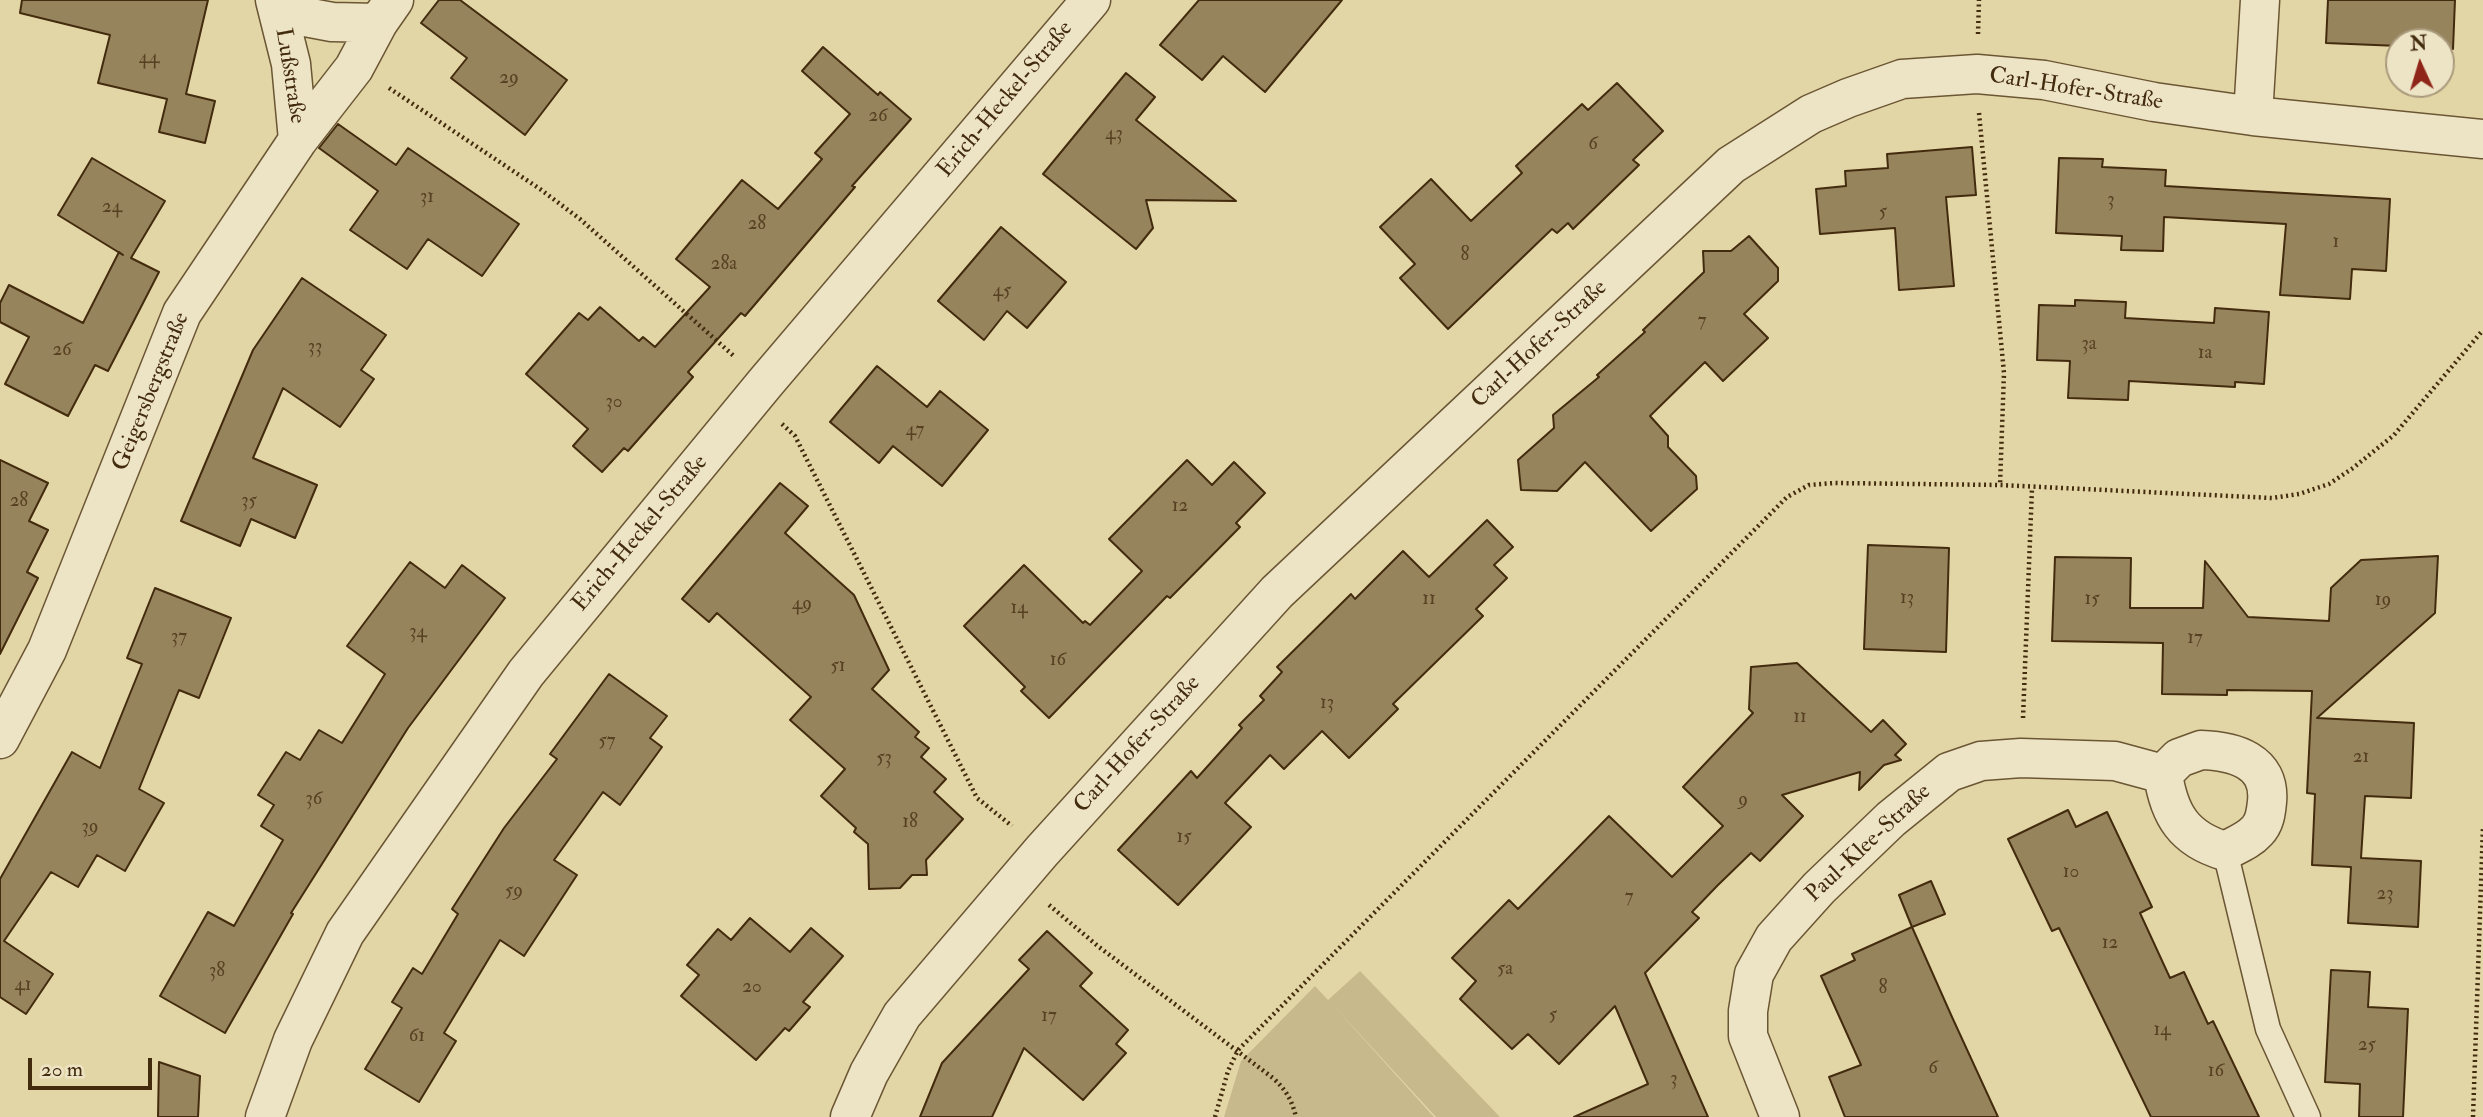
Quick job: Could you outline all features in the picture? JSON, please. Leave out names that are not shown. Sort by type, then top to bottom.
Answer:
[{"type":"street","name":"Erich-Heckel-Straße","points":[[265,1117],[293,1040],[345,933],[526,673],[775,371],[1091,0]]},
{"type":"street","points":[[2253,116],[2260,0]]},
{"type":"street","name":"Lußstraße","points":[[277,6],[332,23],[386,11]]},
{"type":"street","name":"Lußstraße","points":[[277,6],[291,64],[298,140]]},
{"type":"street","name":"Geigersbergstraße","points":[[0,739],[47,650],[183,313],[298,140],[354,68],[386,11]]},
{"type":"street","name":"Carl-Hofer-Straße","points":[[850,1117],[869,1073],[902,1015],[1042,851],[1277,592],[1731,165],[1811,114],[1902,79],[1977,74],[2044,80],[2154,102],[2253,116],[2483,139]]},
{"type":"street","points":[[2201,750],[2225,751],[2243,757],[2258,768],[2268,790],[2266,816],[2259,830],[2225,851],[2201,843],[2183,827],[2166,795],[2163,774],[2179,758],[2201,750]]},
{"type":"street","name":"Paul-Klee-Straße","points":[[1780,1117],[1748,1036],[1748,1011],[1754,974],[1774,938],[1819,888],[1891,818],[1949,772],[1981,761],[2021,758],[2115,761],[2163,774]]},
{"type":"lane","points":[[2225,851],[2267,1029],[2308,1117]]},
{"type":"path","points":[[1977,74],[2004,373],[2000,485]]},
{"type":"path","points":[[379,81],[580,219],[735,357]]},
{"type":"path","points":[[1215,1117],[1228,1071],[1238,1050],[1787,497],[1809,485],[1834,483],[2000,485],[2272,498],[2299,494],[2329,484],[2394,435],[2483,331]]},
{"type":"path","points":[[795,436],[977,798],[1006,821]]},
{"type":"path","points":[[2021,758],[2032,488]]},
{"type":"path","points":[[2473,1117],[2483,827]]},
{"type":"path","points":[[1065,918],[1285,1089],[1292,1101],[1296,1117]]},
{"type":"shaded area","points":[[1360,971],[1500,1117],[1436,1117],[1331,1003],[1434,1117],[1224,1117],[1241,1061],[1315,986],[1328,1000]]},
{"type":"building","points":[[22,0],[208,0],[186,94],[215,101],[205,143],[159,132],[167,99],[98,83],[110,35],[20,13]]},
{"type":"building","points":[[439,0],[460,0],[567,80],[525,135],[451,78],[467,58],[421,23]]},
{"type":"building","points":[[1199,0],[1342,0],[1265,92],[1223,56],[1202,80],[1160,45]]},
{"type":"building","points":[[2328,0],[2455,0],[2454,28],[2385,28],[2385,45],[2326,43]]},
{"type":"building","points":[[823,47],[878,95],[880,92],[911,119],[745,316],[741,313],[688,372],[693,377],[628,451],[624,448],[602,472],[573,446],[588,429],[526,374],[579,313],[588,320],[600,307],[639,341],[643,337],[655,347],[710,287],[676,259],[742,180],[778,209],[822,159],[815,153],[850,114],[802,71]]},
{"type":"building","points":[[1126,73],[1155,97],[1136,120],[1236,201],[1146,200],[1153,228],[1136,249],[1043,174]]},
{"type":"building","points":[[1617,83],[1663,131],[1633,160],[1639,165],[1573,229],[1568,223],[1557,233],[1552,229],[1448,329],[1400,278],[1415,264],[1380,227],[1431,179],[1471,221],[1522,173],[1516,166],[1582,104],[1588,110]]},
{"type":"building","points":[[338,124],[396,165],[408,148],[519,224],[482,276],[428,239],[407,269],[350,230],[378,191],[319,148]]},
{"type":"building","points":[[1972,147],[1976,195],[1946,197],[1954,286],[1899,290],[1895,228],[1820,234],[1816,189],[1846,186],[1845,171],[1888,168],[1887,154]]},
{"type":"building","points":[[92,158],[165,201],[131,258],[159,272],[108,371],[95,365],[68,416],[5,384],[29,337],[0,322],[0,303],[9,285],[83,323],[119,252],[58,215]]},
{"type":"building","points":[[2059,158],[2103,159],[2102,167],[2166,170],[2165,186],[2390,199],[2386,271],[2352,269],[2350,299],[2280,295],[2286,224],[2164,217],[2163,251],[2121,250],[2122,236],[2056,233]]},
{"type":"building","points":[[1001,227],[1066,282],[1027,328],[1007,311],[984,340],[938,301]]},
{"type":"building","points":[[1749,236],[1778,268],[1778,281],[1744,314],[1768,338],[1723,381],[1705,362],[1650,416],[1668,436],[1668,447],[1696,476],[1697,489],[1651,531],[1585,462],[1557,491],[1521,490],[1518,460],[1554,428],[1553,415],[1599,377],[1597,375],[1645,332],[1643,330],[1704,272],[1703,251],[1731,251]]},
{"type":"building","points":[[302,278],[386,335],[361,370],[374,379],[340,427],[283,388],[253,458],[317,485],[295,538],[251,519],[240,546],[181,521],[253,350]]},
{"type":"building","points":[[2075,300],[2126,302],[2125,318],[2214,323],[2215,308],[2269,312],[2264,384],[2235,382],[2235,387],[2129,381],[2128,400],[2068,398],[2070,361],[2037,360],[2039,305],[2075,306]]},
{"type":"building","points":[[877,366],[927,407],[940,391],[988,430],[942,486],[893,446],[879,463],[830,422]]},
{"type":"building","points":[[0,460],[48,483],[29,521],[48,530],[27,572],[38,578],[0,654]]},
{"type":"building","points":[[1187,460],[1212,485],[1234,462],[1265,493],[1236,523],[1240,527],[1170,598],[1167,596],[1049,718],[1021,691],[1025,687],[964,626],[1024,565],[1083,623],[1085,621],[1090,625],[1142,571],[1109,539]]},
{"type":"building","points":[[780,483],[808,506],[785,533],[854,595],[889,670],[872,689],[919,732],[915,737],[929,748],[921,757],[946,779],[934,792],[963,819],[926,860],[927,875],[912,875],[900,888],[869,889],[868,844],[854,832],[856,828],[821,796],[845,769],[790,720],[811,697],[717,613],[709,622],[682,599]]},
{"type":"building","points":[[1487,520],[1513,547],[1494,565],[1507,578],[1476,609],[1483,616],[1393,704],[1398,709],[1349,758],[1322,731],[1284,769],[1270,755],[1225,803],[1251,827],[1178,905],[1118,850],[1191,771],[1197,778],[1242,728],[1239,725],[1264,700],[1260,696],[1282,672],[1277,667],[1351,594],[1355,599],[1403,551],[1429,577]]},
{"type":"building","points":[[1868,545],[1949,548],[1946,652],[1864,649]]},
{"type":"building","points":[[2438,556],[2435,613],[2317,718],[2414,723],[2411,798],[2365,796],[2361,858],[2421,861],[2418,927],[2348,923],[2351,867],[2312,865],[2315,794],[2307,793],[2312,691],[2227,690],[2227,695],[2162,694],[2163,643],[2052,641],[2055,557],[2131,558],[2130,608],[2203,608],[2205,561],[2248,617],[2329,621],[2331,588],[2361,560]]},
{"type":"building","points":[[410,562],[445,588],[462,565],[505,598],[408,728],[291,913],[293,914],[225,1033],[160,996],[208,912],[234,926],[283,840],[261,826],[274,805],[258,795],[286,752],[300,760],[319,730],[342,743],[385,674],[347,646]]},
{"type":"building","points":[[155,588],[231,618],[199,698],[179,690],[139,789],[164,803],[125,871],[97,855],[78,887],[51,872],[4,941],[53,974],[26,1014],[0,997],[0,879],[72,752],[100,768],[142,664],[127,658]]},
{"type":"building","points":[[1797,663],[1871,732],[1883,720],[1906,744],[1895,755],[1901,760],[1884,765],[1859,790],[1860,772],[1782,795],[1803,816],[1760,861],[1751,853],[1717,886],[1692,912],[1699,918],[1645,973],[1708,1117],[1574,1117],[1648,1084],[1615,1006],[1559,1064],[1528,1034],[1512,1049],[1460,999],[1476,981],[1452,958],[1509,900],[1518,909],[1609,816],[1672,877],[1723,826],[1683,787],[1753,713],[1749,709],[1751,667]]},
{"type":"building","points":[[609,674],[667,716],[650,738],[662,747],[620,805],[603,792],[554,860],[577,875],[524,956],[500,940],[444,1033],[456,1041],[419,1102],[365,1069],[402,1008],[392,1002],[413,968],[422,974],[458,914],[452,909],[504,828],[557,759],[550,754]]},
{"type":"building","points":[[2068,810],[2076,827],[2107,812],[2152,907],[2140,913],[2170,978],[2184,972],[2208,1024],[2213,1021],[2259,1117],[2151,1117],[2059,928],[2052,931],[2008,839]]},
{"type":"building","points":[[1931,881],[1945,914],[1912,927],[1899,895]]},
{"type":"building","points":[[750,918],[790,952],[811,928],[843,956],[803,1002],[810,1007],[789,1031],[785,1028],[756,1060],[681,996],[699,975],[687,965],[718,929],[731,940]]},
{"type":"building","points":[[1912,927],[1998,1117],[1845,1117],[1829,1077],[1861,1065],[1821,976],[1855,960],[1852,954]]},
{"type":"building","points":[[1047,931],[1092,973],[1080,986],[1128,1030],[1116,1044],[1126,1053],[1083,1100],[1024,1048],[992,1117],[920,1117],[942,1063],[1029,969],[1019,960]]},
{"type":"building","points":[[2331,970],[2370,972],[2368,1007],[2408,1009],[2403,1117],[2359,1117],[2360,1084],[2325,1082]]},
{"type":"building","points":[[159,1062],[200,1076],[198,1117],[158,1117]]}]
